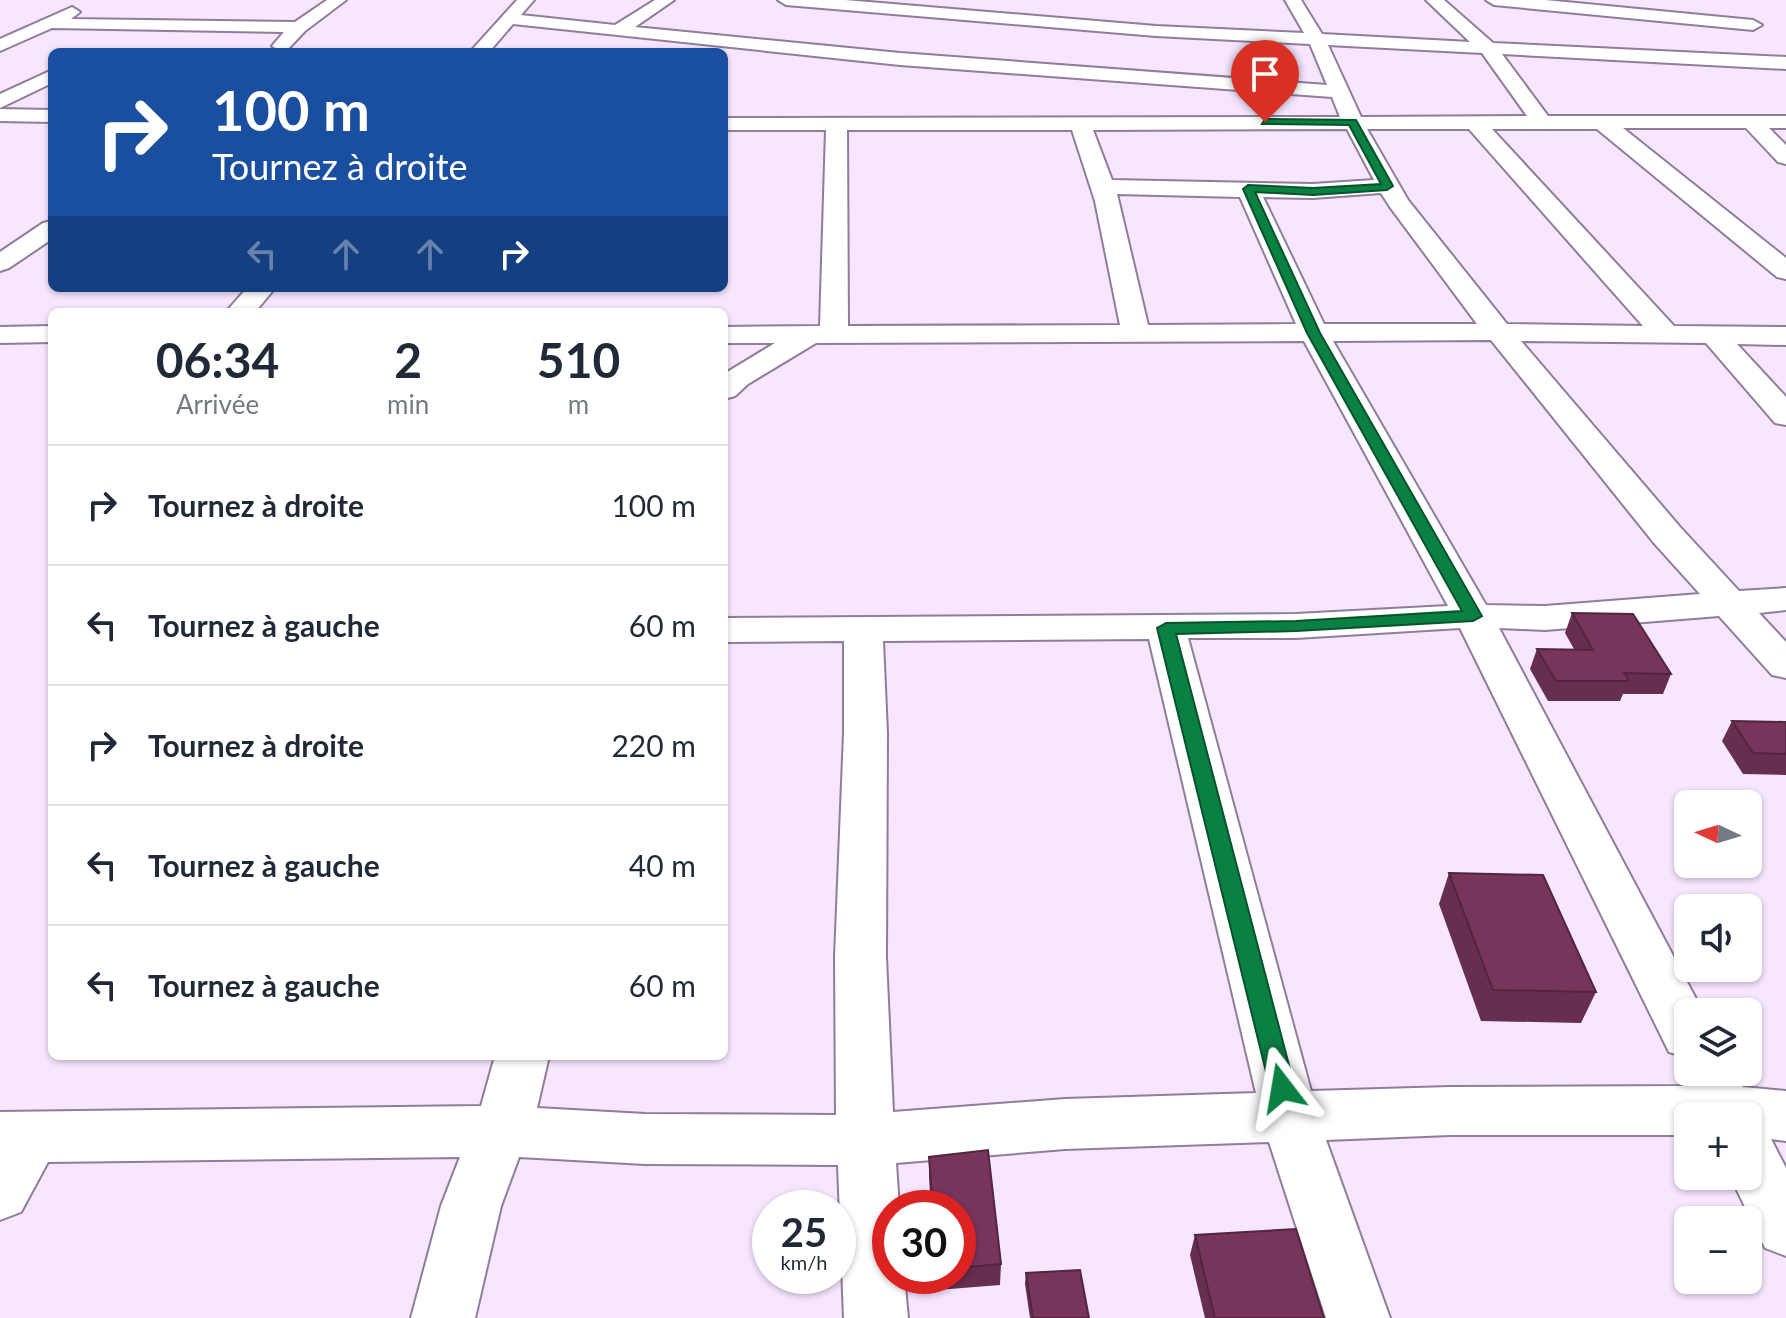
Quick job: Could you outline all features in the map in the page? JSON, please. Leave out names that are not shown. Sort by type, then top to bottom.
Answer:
[{"type":"street","points":[[279,48],[299,27],[338,0]]},
{"type":"street","points":[[483,48],[526,0]]},
{"type":"street","points":[[618,30],[666,0]]},
{"type":"street","points":[[786,0],[1154,23],[1317,40],[1786,63]]},
{"type":"street","points":[[1293,0],[1317,40],[1338,92],[1387,186],[1475,303],[1667,535],[1786,666]]},
{"type":"street","points":[[1434,0],[1488,48],[1542,123]]},
{"type":"street","points":[[1494,0],[1770,37]]},
{"type":"street","points":[[0,46],[86,5]]},
{"type":"street","points":[[1732,8],[1770,37]]},
{"type":"street","points":[[510,19],[915,61],[1169,101],[1353,122],[1786,122]]},
{"type":"street","points":[[51,23],[299,27]]},
{"type":"street","points":[[1154,23],[1169,101]]},
{"type":"street","points":[[115,46],[154,27]]},
{"type":"street","points":[[0,102],[48,78]]},
{"type":"street","points":[[728,124],[1080,124],[1169,101],[1338,92]]},
{"type":"street","points":[[0,115],[48,116]]},
{"type":"street","points":[[1602,122],[1786,271]]},
{"type":"street","points":[[1751,122],[1786,157]]},
{"type":"street","points":[[1475,123],[1665,333]]},
{"type":"street","points":[[822,335],[837,124]]},
{"type":"street","points":[[1080,124],[1104,187],[1136,334]]},
{"type":"street","points":[[1104,187],[1313,191],[1387,186]]},
{"type":"street","points":[[1248,189],[1314,333],[1473,616],[1674,1009]]},
{"type":"street","points":[[0,233],[45,233]]},
{"type":"street","points":[[0,263],[45,233]]},
{"type":"street","points":[[244,308],[258,292]]},
{"type":"street","points":[[728,335],[1500,332],[1786,336]]},
{"type":"street","points":[[1712,333],[1786,416]]},
{"type":"street","points":[[0,335],[48,334]]},
{"type":"street","points":[[728,386],[737,378],[822,335]]},
{"type":"street","points":[[728,630],[1296,626],[1473,616],[1545,618],[1786,599]]},
{"type":"street","points":[[1166,628],[1290,1118],[1358,1318]]},
{"type":"street","points":[[863,631],[866,684],[861,907],[864,1140],[876,1318]]},
{"type":"street","points":[[443,1318],[471,1206],[486,1163],[503,1131],[521,1060]]},
{"type":"street","points":[[0,1193],[15,1137],[503,1131],[645,1139],[864,1140],[1065,1124],[1450,1111],[1674,1113]]},
{"type":"street","points":[[1762,1115],[1786,1116]]},
{"type":"street","points":[[1762,1181],[1786,1228]]},
{"type":"building","points":[[1572,613],[1633,614],[1671,674],[1624,673],[1629,681],[1556,681],[1537,649],[1593,650]]},
{"type":"building","points":[[1732,721],[1786,722],[1786,754],[1753,753]]},
{"type":"building","points":[[1449,873],[1543,875],[1596,992],[1493,990]]},
{"type":"building","points":[[988,1150],[1001,1264],[976,1266],[976,1190],[932,1190],[929,1157]]},
{"type":"building","points":[[1296,1229],[1324,1318],[1215,1318],[1195,1235]]},
{"type":"building","points":[[1080,1270],[1089,1318],[1033,1318],[1026,1273]]},
{"type":"route","points":[[1265,122],[1353,122],[1387,186],[1313,191],[1248,189],[1314,333],[1473,616],[1296,626],[1166,628],[1282,1088]]}]
